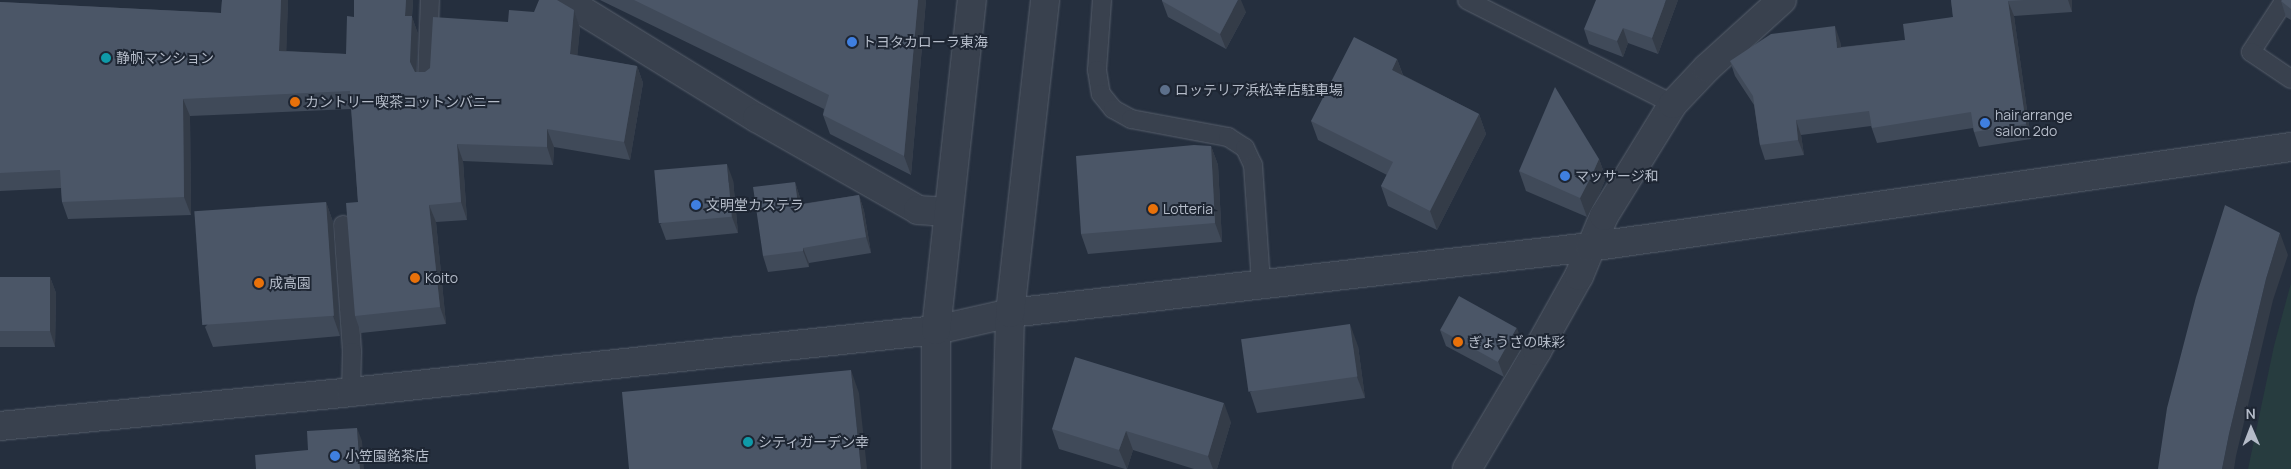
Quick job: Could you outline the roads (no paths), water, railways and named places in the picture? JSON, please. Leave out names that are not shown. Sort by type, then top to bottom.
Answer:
[{"type":"street","points":[[566,0],[757,118],[918,210],[947,212]]},
{"type":"street","points":[[936,469],[936,330],[947,212],[972,0]]},
{"type":"street","points":[[1006,469],[1010,313],[1046,0]]},
{"type":"street","points":[[1467,469],[1579,276],[1604,216],[1673,104],[1707,68],[1782,0]]},
{"type":"street","points":[[0,426],[351,392],[936,330],[1010,313],[1077,307],[1261,283],[1590,247],[2291,147]]},
{"type":"lane","points":[[426,80],[430,0]]},
{"type":"lane","points":[[1102,0],[1098,70],[1101,94],[1113,109],[1131,119],[1228,137],[1245,148],[1253,165],[1261,283]]},
{"type":"lane","points":[[1467,0],[1673,104]]},
{"type":"lane","points":[[2286,0],[2251,52],[2291,79]]},
{"type":"lane","points":[[343,225],[352,352],[351,392]]},
{"type":"place","name":"トヨタカローラ東海","points":[[852,42]]},
{"type":"place","name":"静帆マンション","points":[[106,58]]},
{"type":"place","name":"ロッテリア浜松幸店駐車場","points":[[1165,90]]},
{"type":"place","name":"カントリー喫茶コットンバニー","points":[[295,102]]},
{"type":"place","name":"hair arrange salon 2do","points":[[1985,123]]},
{"type":"place","name":"マッサージ和","points":[[1565,176]]},
{"type":"place","name":"文明堂カステラ","points":[[696,205]]},
{"type":"place","name":"Lotteria","points":[[1153,209]]},
{"type":"place","name":"Koito","points":[[415,278]]},
{"type":"place","name":"成高園","points":[[259,283]]},
{"type":"place","name":"ぎょうざの味彩","points":[[1458,342]]},
{"type":"place","name":"シティガーデン幸","points":[[748,442]]},
{"type":"place","name":"小笠園銘茶店","points":[[335,456]]}]
